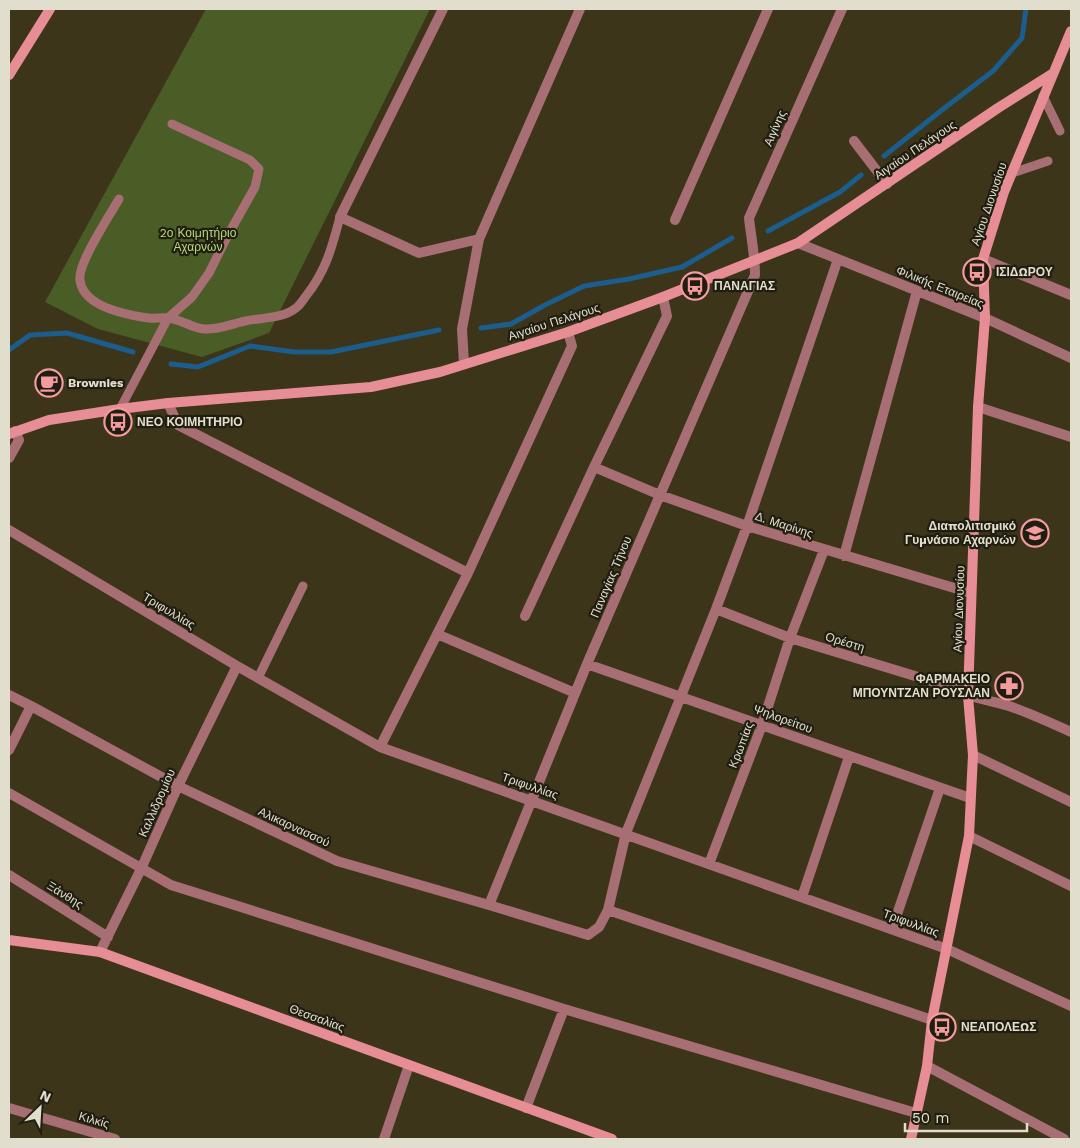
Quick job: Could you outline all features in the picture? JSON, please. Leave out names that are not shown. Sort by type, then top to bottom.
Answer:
[{"type":"street","points":[[9,75],[50,9]]},
{"type":"street","points":[[443,9],[340,217],[419,253],[479,239]]},
{"type":"street","points":[[464,364],[462,329],[479,239],[580,9]]},
{"type":"street","points":[[675,220],[768,9]]},
{"type":"street","name":"Αιγίνης","points":[[755,260],[749,218],[842,9]]},
{"type":"street","name":"Αγίου Διονυσίου","points":[[911,1139],[927,1066],[932,1020],[969,836],[974,755],[968,696],[978,407],[985,318],[983,258],[1012,174],[1071,31]]},
{"type":"street","name":"Αιγαίου Πελάγους","points":[[12,432],[49,420],[120,409],[371,386],[440,372],[568,332],[663,297],[798,243],[998,108],[1052,74]]},
{"type":"street","points":[[854,141],[887,184]]},
{"type":"street","name":"Φιλικής Εταιρείας","points":[[798,243],[985,318],[1071,358]]},
{"type":"street","points":[[983,258],[1071,295]]},
{"type":"street","points":[[838,259],[747,526],[716,609],[626,833],[608,910],[932,1020]]},
{"type":"street","name":"Παναγίας Τήνου","points":[[489,905],[587,664],[755,274],[755,260]]},
{"type":"street","points":[[844,556],[917,291]]},
{"type":"street","points":[[525,616],[667,316],[663,297]]},
{"type":"street","points":[[380,747],[468,573],[572,346],[568,332]]},
{"type":"street","points":[[168,404],[178,425],[468,573]]},
{"type":"street","points":[[978,407],[1071,437]]},
{"type":"street","points":[[9,458],[19,440],[12,432]]},
{"type":"street","name":"Δ. Μαρίνης","points":[[594,467],[747,526],[971,594]]},
{"type":"street","name":"Τριφυλλίας","points":[[9,530],[237,666],[380,747],[626,833],[947,949],[1071,1006]]},
{"type":"street","name":"Κρωπίας","points":[[709,864],[762,725],[790,638],[824,550]]},
{"type":"street","name":"Ορέστη","points":[[716,609],[790,638],[961,690],[968,696],[988,699],[1011,706],[1071,732]]},
{"type":"street","points":[[437,634],[575,693]]},
{"type":"street","name":"Ψηλορείτου","points":[[587,664],[970,798]]},
{"type":"street","name":"Καλλιδρομίου","points":[[100,952],[237,666]]},
{"type":"street","name":"Αλικαρνασσού","points":[[9,695],[178,786],[337,861],[588,935],[600,927],[608,910]]},
{"type":"street","points":[[9,750],[31,706]]},
{"type":"street","points":[[974,755],[1071,802]]},
{"type":"street","points":[[802,897],[849,756]]},
{"type":"street","points":[[892,930],[940,788]]},
{"type":"street","points":[[9,793],[170,885],[564,1009],[916,1113]]},
{"type":"street","points":[[969,836],[1071,886]]},
{"type":"street","name":"Ξάνθης","points":[[9,875],[108,937]]},
{"type":"street","name":"Θεσσαλίας","points":[[9,940],[100,952],[612,1139]]},
{"type":"street","points":[[526,1108],[564,1009]]},
{"type":"street","points":[[384,1139],[409,1066]]},
{"type":"street","points":[[927,1066],[1064,1139]]},
{"type":"street","name":"Κιλκίς","points":[[9,1108],[115,1139]]},
{"type":"lane","points":[[1043,96],[1060,131]]},
{"type":"lane","points":[[120,409],[168,318],[192,297],[209,273],[255,187],[259,169],[250,160],[172,124]]},
{"type":"lane","points":[[1012,174],[1048,161]]},
{"type":"lane","points":[[119,199],[79,272],[80,282],[87,295],[105,308],[118,313],[151,318],[168,318],[203,329],[225,328],[242,322],[277,316],[296,308],[313,286],[330,254],[340,217]]},
{"type":"lane","points":[[258,678],[303,586]]},
{"type":"green space","name":"2ο Κοιμητήριο Αχαρνών","points":[[206,9],[430,9],[269,333],[202,357],[98,329],[45,302]]},
{"type":"waterway","points":[[884,156],[993,71],[1022,38],[1026,9]]},
{"type":"waterway","points":[[768,231],[840,192],[861,175]]},
{"type":"waterway","points":[[481,328],[511,324],[584,286],[629,279],[682,267],[732,238]]},
{"type":"waterway","points":[[171,364],[198,367],[250,346],[294,352],[331,352],[439,330]]},
{"type":"waterway","points":[[9,350],[30,335],[67,333],[133,352]]},
{"type":"place","name":"ΙΣΙΔΩΡΟΥ","points":[[977,272]]},
{"type":"place","name":"ΠΑΝΑΓΙΑΣ","points":[[695,286]]},
{"type":"place","name":"Brownies","points":[[49,383]]},
{"type":"place","name":"ΝΕΟ ΚΟΙΜΗΤΗΡΙΟ","points":[[118,422]]},
{"type":"place","name":"Διαπολιτισμικό Γυμνάσιο Αχαρνών","points":[[1035,533]]},
{"type":"place","name":"ΦΑΡΜΑΚΕΙΟ ΜΠΟΥΝΤΖΑΝ ΡΟΥΣΛΑΝ","points":[[1009,686]]},
{"type":"place","name":"ΝΕΑΠΟΛΕΩΣ","points":[[942,1027]]}]
